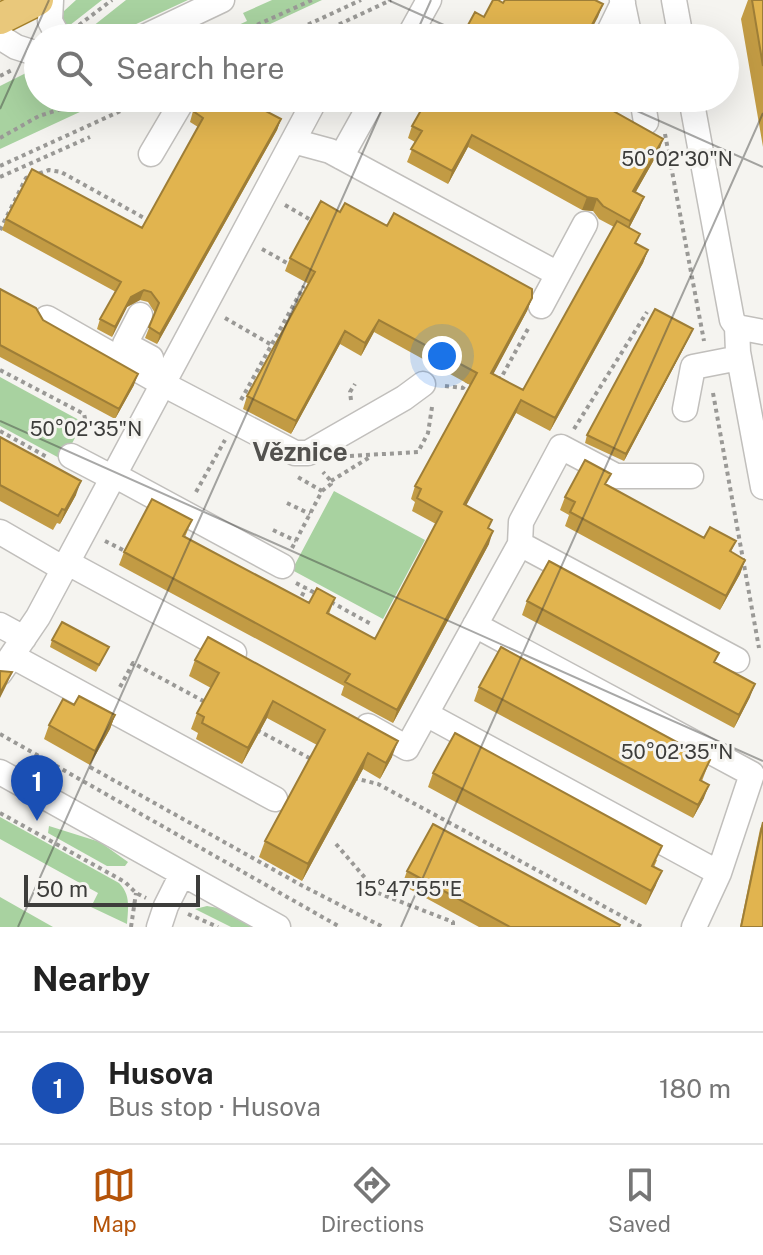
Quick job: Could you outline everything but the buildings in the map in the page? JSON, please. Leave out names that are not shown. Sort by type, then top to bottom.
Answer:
[{"type":"main road","points":[[0,19],[38,0]]},
{"type":"street","points":[[51,0],[52,24]]},
{"type":"street","points":[[171,24],[222,0]]},
{"type":"street","points":[[416,24],[429,0]]},
{"type":"street","points":[[674,0],[678,24]]},
{"type":"street","points":[[612,24],[622,2]]},
{"type":"street","points":[[622,2],[627,24]]},
{"type":"street","points":[[0,37],[24,50]]},
{"type":"street","points":[[151,154],[176,112]]},
{"type":"street","points":[[12,655],[66,566],[309,112]]},
{"type":"street","points":[[341,157],[366,112]]},
{"type":"street","points":[[694,112],[732,320],[737,327],[739,358],[763,487]]},
{"type":"street","points":[[293,141],[330,151],[558,274]]},
{"type":"street","points":[[541,306],[585,224]]},
{"type":"street","points":[[140,315],[125,344],[228,429],[295,453],[309,456],[404,398],[431,389]]},
{"type":"street","points":[[47,318],[167,376]]},
{"type":"street","points":[[737,327],[763,332]]},
{"type":"street","points":[[685,409],[693,367],[739,358]]},
{"type":"street","points":[[342,712],[407,748],[520,544],[521,522],[561,447],[616,476],[691,476]]},
{"type":"street","points":[[71,456],[282,566]]},
{"type":"street","points":[[0,532],[249,661]]},
{"type":"street","points":[[520,544],[749,658]]},
{"type":"street","points":[[0,625],[12,655],[275,799]]},
{"type":"street","points":[[475,625],[752,774],[719,873],[694,927]]},
{"type":"street","points":[[426,714],[719,873]]},
{"type":"street","points":[[0,772],[278,927]]},
{"type":"street","points":[[162,916],[182,874]]},
{"type":"path","points":[[90,17],[112,0]]},
{"type":"path","points":[[259,24],[312,0]]},
{"type":"path","points":[[309,24],[361,0]]},
{"type":"path","points":[[340,24],[391,0]]},
{"type":"path","points":[[0,138],[52,112]]},
{"type":"path","points":[[0,166],[118,112]]},
{"type":"path","points":[[651,116],[708,364],[749,658]]},
{"type":"path","points":[[0,177],[90,137]]},
{"type":"path","points":[[0,230],[26,178],[49,170],[61,172],[146,219]]},
{"type":"path","points":[[285,205],[309,219]]},
{"type":"path","points":[[261,248],[287,263]]},
{"type":"path","points":[[185,513],[304,286]]},
{"type":"path","points":[[491,380],[501,378],[541,306]]},
{"type":"path","points":[[205,307],[272,345]]},
{"type":"path","points":[[563,449],[647,312]]},
{"type":"path","points":[[0,370],[84,414],[87,427],[66,467],[0,431]]},
{"type":"path","points":[[309,456],[418,452],[428,433],[431,389],[463,388],[473,371]]},
{"type":"path","points":[[36,460],[40,452]]},
{"type":"path","points":[[371,624],[278,573],[322,491],[331,481],[373,455]]},
{"type":"path","points":[[309,456],[331,481]]},
{"type":"path","points":[[295,476],[322,491]]},
{"type":"path","points":[[287,503],[310,514]]},
{"type":"path","points":[[273,530],[296,541]]},
{"type":"path","points":[[105,541],[125,551]]},
{"type":"path","points":[[295,609],[306,588]]},
{"type":"path","points":[[108,708],[133,663],[217,708]]},
{"type":"path","points":[[245,723],[315,761]]},
{"type":"path","points":[[0,734],[340,927]]},
{"type":"path","points":[[90,767],[301,885],[383,927]]},
{"type":"path","points":[[343,776],[378,784],[642,927]]},
{"type":"path","points":[[0,813],[125,882],[162,916],[218,927]]},
{"type":"path","points":[[336,844],[378,893],[453,922],[453,927]]},
{"type":"path","points":[[131,927],[136,893]]},
{"type":"green space","points":[[76,0],[102,0],[71,24],[63,24],[64,11]]},
{"type":"green space","points":[[126,0],[188,0],[136,24],[96,24]]},
{"type":"green space","points":[[272,0],[322,0],[270,24],[241,24],[247,21],[243,13]]},
{"type":"green space","points":[[24,74],[24,112],[80,112],[0,149],[0,86]]},
{"type":"green space","points":[[0,377],[79,420],[82,425],[63,460],[0,426]]},
{"type":"green space","points":[[334,491],[425,540],[383,619],[292,570]]},
{"type":"green space","points":[[0,817],[119,883],[127,897],[127,924],[91,907],[98,893],[0,839]]},
{"type":"green space","points":[[49,826],[100,842],[128,862],[125,866],[107,866],[48,833]]},
{"type":"green space","points":[[0,897],[53,927],[0,927]]},
{"type":"green space","points":[[207,906],[218,908],[252,927],[231,927],[195,909]]},
{"type":"place","name":"Husova","points":[[37,821]]},
{"type":"district","name":"Věznice","points":[[300,452]]}]
